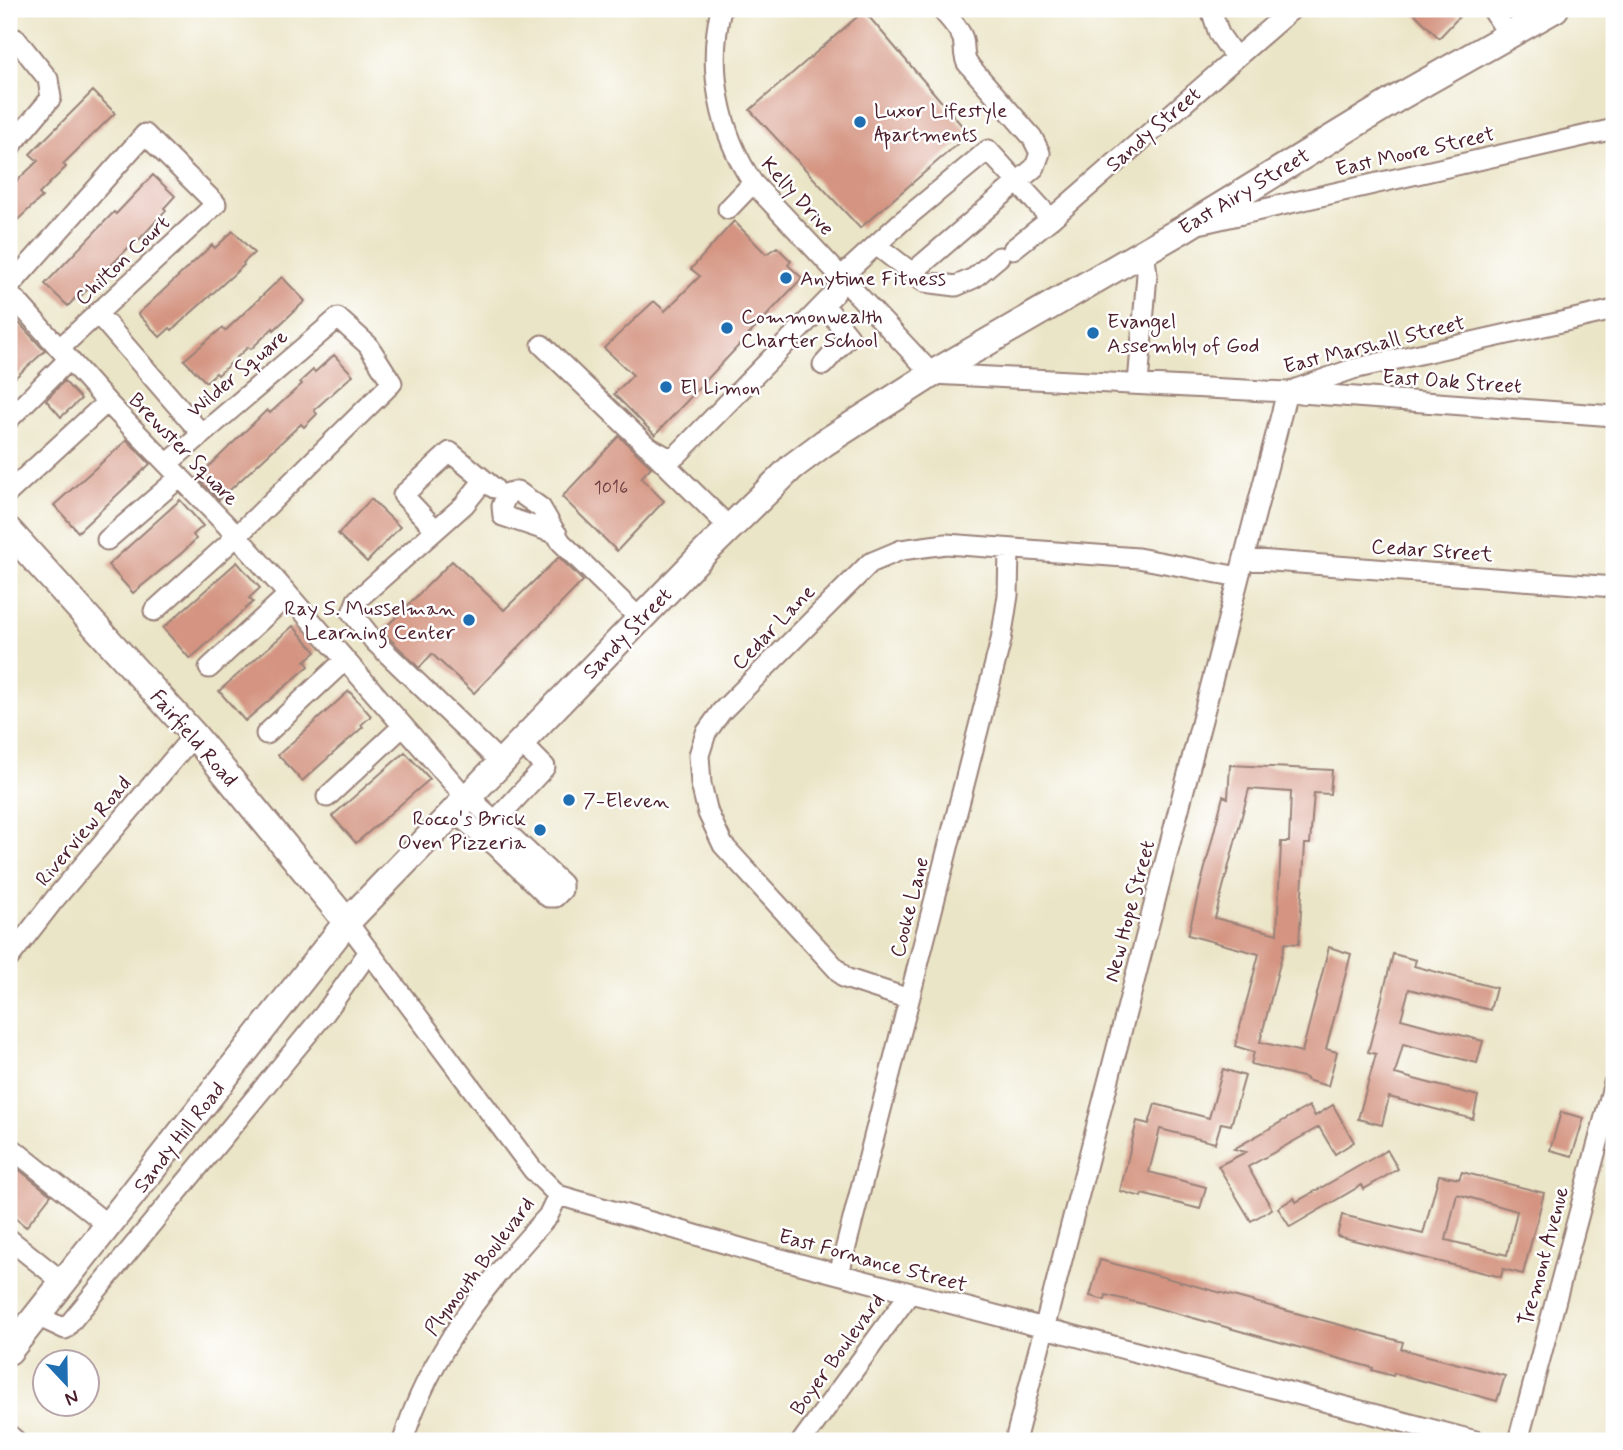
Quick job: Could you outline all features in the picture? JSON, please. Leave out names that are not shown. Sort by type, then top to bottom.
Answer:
[{"type":"main road","name":"East Airy Street","points":[[932,374],[1185,228],[1548,10]]},
{"type":"main road","name":"Sandy Street","points":[[347,922],[729,527],[782,476],[824,443],[932,374]]},
{"type":"main road","name":"Fairfield Road","points":[[9,531],[194,736],[347,922]]},
{"type":"main road","name":"Sandy Hill Road","points":[[9,1351],[347,922]]},
{"type":"street","name":"Kelly Drive","points":[[721,9],[716,44],[716,86],[728,135],[743,169],[753,183],[932,374]]},
{"type":"street","points":[[876,245],[912,273],[1018,183],[1038,161],[1040,153],[1036,144],[974,74],[963,55],[964,42],[958,29],[942,9]]},
{"type":"street","points":[[1211,9],[1219,34],[1235,57]]},
{"type":"street","name":"Sandy Street","points":[[912,273],[924,282],[956,286],[975,278],[1051,219],[1292,9]]},
{"type":"street","points":[[1492,9],[1508,34]]},
{"type":"street","points":[[9,37],[16,39],[48,79],[51,98],[9,148]]},
{"type":"street","name":"East Moore Street","points":[[1185,228],[1614,129]]},
{"type":"street","name":"Chilton Court","points":[[9,419],[97,313],[216,204],[145,134],[11,298]]},
{"type":"street","points":[[647,446],[667,457],[677,455],[835,293],[841,276],[988,150],[1051,219]]},
{"type":"street","points":[[728,209],[753,183]]},
{"type":"street","points":[[1138,384],[1147,274],[1144,251]]},
{"type":"street","name":"Brewster Square","points":[[11,298],[236,536],[392,383],[368,345],[338,318]]},
{"type":"street","points":[[823,365],[849,336],[824,305]]},
{"type":"street","name":"East Marshall Street","points":[[932,374],[1287,392],[1353,369],[1614,310]]},
{"type":"street","points":[[97,313],[201,433]]},
{"type":"street","name":"Wilder Square","points":[[107,540],[173,470],[201,433],[338,318]]},
{"type":"street","points":[[542,345],[729,527]]},
{"type":"street","name":"East Oak Street","points":[[1287,392],[1614,416]]},
{"type":"street","name":"New Hope Street","points":[[1015,1441],[1287,392]]},
{"type":"street","points":[[9,492],[107,402]]},
{"type":"street","points":[[435,530],[403,495],[450,452],[505,498],[508,493],[517,491],[541,508],[561,542],[640,619]]},
{"type":"street","points":[[484,480],[464,505],[357,600],[352,613],[373,641],[501,763]]},
{"type":"street","points":[[154,611],[236,536],[403,726],[496,846],[548,897],[555,897],[562,890],[562,884],[495,821],[463,802]]},
{"type":"street","name":"Cedar Lane","points":[[909,999],[845,978],[723,845],[708,813],[701,783],[699,755],[706,733],[721,712],[870,563],[901,550],[946,544],[1242,568]]},
{"type":"street","name":"Cooke Lane","points":[[839,1274],[1001,640],[1008,596],[1009,549]]},
{"type":"street","name":"Cedar Street","points":[[1242,568],[1614,587]]},
{"type":"street","points":[[209,668],[288,594]]},
{"type":"street","points":[[266,734],[345,660]]},
{"type":"street","points":[[327,797],[403,726]]},
{"type":"street","name":"Riverview Road","points":[[9,958],[54,900],[194,736]]},
{"type":"street","points":[[495,821],[545,767],[521,743]]},
{"type":"street","name":"Fairfield Road","points":[[347,922],[368,953]]},
{"type":"street","points":[[37,1316],[65,1329],[325,1013],[368,953]]},
{"type":"street","name":"East Fornance Street","points":[[368,953],[533,1170],[558,1195],[758,1253],[1476,1441]]},
{"type":"street","name":"Tremont Avenue","points":[[1518,1441],[1614,1083]]},
{"type":"street","points":[[9,1146],[109,1226]]},
{"type":"street","name":"Plymouth Boulevard","points":[[403,1441],[429,1375],[457,1327],[548,1216],[558,1195]]},
{"type":"street","points":[[9,1239],[64,1283]]},
{"type":"street","name":"Boyer Boulevard","points":[[802,1441],[909,1293]]},
{"type":"street","points":[[9,1435],[16,1441]]},
{"type":"building","points":[[1410,9],[1452,9],[1459,17],[1439,38]]},
{"type":"building","name":"Luxor Lifestyle Apartments","points":[[864,11],[969,134],[860,228],[750,110]]},
{"type":"building","points":[[93,91],[115,113],[63,164],[66,167],[39,194],[42,197],[9,228],[9,188],[38,161],[30,154]]},
{"type":"building","points":[[153,175],[175,196],[164,208],[166,210],[138,241],[68,306],[45,284]]},
{"type":"building","points":[[734,221],[766,254],[777,247],[791,261],[788,265],[802,278],[655,435],[614,394],[633,375],[604,348],[654,301],[665,311],[700,276],[691,269]]},
{"type":"building","points":[[233,231],[254,253],[172,330],[170,328],[160,337],[138,314],[212,245],[215,248]]},
{"type":"building","points":[[282,277],[305,301],[251,349],[248,347],[218,375],[216,373],[206,382],[184,360],[222,328],[225,331]]},
{"type":"building","points":[[19,323],[45,351],[9,383],[9,333]]},
{"type":"building","points":[[334,355],[353,375],[314,410],[317,414],[304,427],[301,424],[219,500],[197,478],[267,410],[270,413],[302,384],[300,382],[313,370],[315,372]]},
{"type":"building","points":[[64,381],[81,399],[61,417],[46,400]]},
{"type":"building","points":[[619,436],[651,467],[641,478],[664,501],[617,551],[562,497]]},
{"type":"building","points":[[127,440],[150,464],[78,532],[54,505]]},
{"type":"building","points":[[371,499],[400,527],[367,562],[338,534]]},
{"type":"building","points":[[180,500],[203,526],[193,535],[196,539],[183,552],[133,593],[108,565]]},
{"type":"building","name":"Ray S. Musselman Learning Center","points":[[559,557],[583,581],[474,693],[432,654],[419,668],[382,631],[452,561],[504,610]]},
{"type":"building","points":[[237,562],[260,588],[249,598],[253,602],[190,659],[163,628]]},
{"type":"building","points":[[293,626],[316,652],[305,661],[309,666],[245,721],[219,691]]},
{"type":"building","points":[[349,691],[371,716],[361,725],[363,727],[302,781],[278,755]]},
{"type":"building","points":[[405,752],[430,779],[356,843],[332,816]]},
{"type":"building","points":[[1230,765],[1332,770],[1330,794],[1314,793],[1310,844],[1305,844],[1299,944],[1285,943],[1260,1042],[1302,1052],[1329,947],[1351,954],[1326,1049],[1337,1052],[1328,1086],[1251,1064],[1254,1052],[1235,1046],[1259,954],[1188,935],[1223,796],[1228,798]],"holes":[[[1249,789],[1291,792],[1289,842],[1281,842],[1277,934],[1215,918]]]},
{"type":"building","points":[[1393,954],[1416,960],[1414,966],[1496,988],[1490,1010],[1409,989],[1401,1019],[1483,1041],[1477,1063],[1403,1044],[1395,1074],[1478,1096],[1473,1119],[1389,1097],[1382,1125],[1358,1119],[1376,1054],[1368,1052]]},
{"type":"building","points":[[1223,1069],[1245,1076],[1231,1125],[1221,1123],[1215,1143],[1160,1129],[1149,1172],[1206,1187],[1200,1209],[1120,1191],[1137,1121],[1149,1124],[1155,1104],[1209,1118]]},
{"type":"building","points":[[1333,1105],[1354,1142],[1335,1154],[1319,1127],[1248,1167],[1272,1209],[1251,1221],[1218,1166],[1246,1152],[1234,1149],[1309,1106],[1315,1116]]},
{"type":"building","points":[[1561,1112],[1584,1118],[1572,1156],[1550,1150]]},
{"type":"building","points":[[1387,1150],[1398,1169],[1364,1189],[1362,1185],[1290,1227],[1278,1208],[1294,1198],[1296,1202]]},
{"type":"building","points":[[18,1169],[51,1195],[26,1227],[9,1213],[9,1180]]},
{"type":"building","points":[[1462,1172],[1544,1193],[1523,1274],[1503,1269],[1501,1277],[1337,1236],[1342,1215],[1423,1234],[1439,1175],[1459,1179]],"holes":[[[1457,1194],[1517,1211],[1507,1255],[1446,1240]]]},
{"type":"building","points":[[1100,1260],[1403,1342],[1401,1349],[1505,1376],[1497,1401],[1394,1373],[1393,1376],[1372,1370],[1373,1368],[1143,1304],[1106,1295],[1105,1300],[1090,1296]]},
{"type":"place","name":"Luxor Lifestyle Apartments","points":[[860,122]]},
{"type":"place","name":"Anytime Fitness","points":[[786,278]]},
{"type":"place","name":"Commonwealth Charter School","points":[[727,328]]},
{"type":"place","name":"Evangel Assembly of God","points":[[1093,333]]},
{"type":"place","name":"El Limon","points":[[666,387]]},
{"type":"place","name":"Ray S. Musselman Learning Center","points":[[469,620]]},
{"type":"place","name":"7-Eleven","points":[[569,800]]},
{"type":"place","name":"Rocco's Brick Oven Pizzeria","points":[[540,830]]}]
